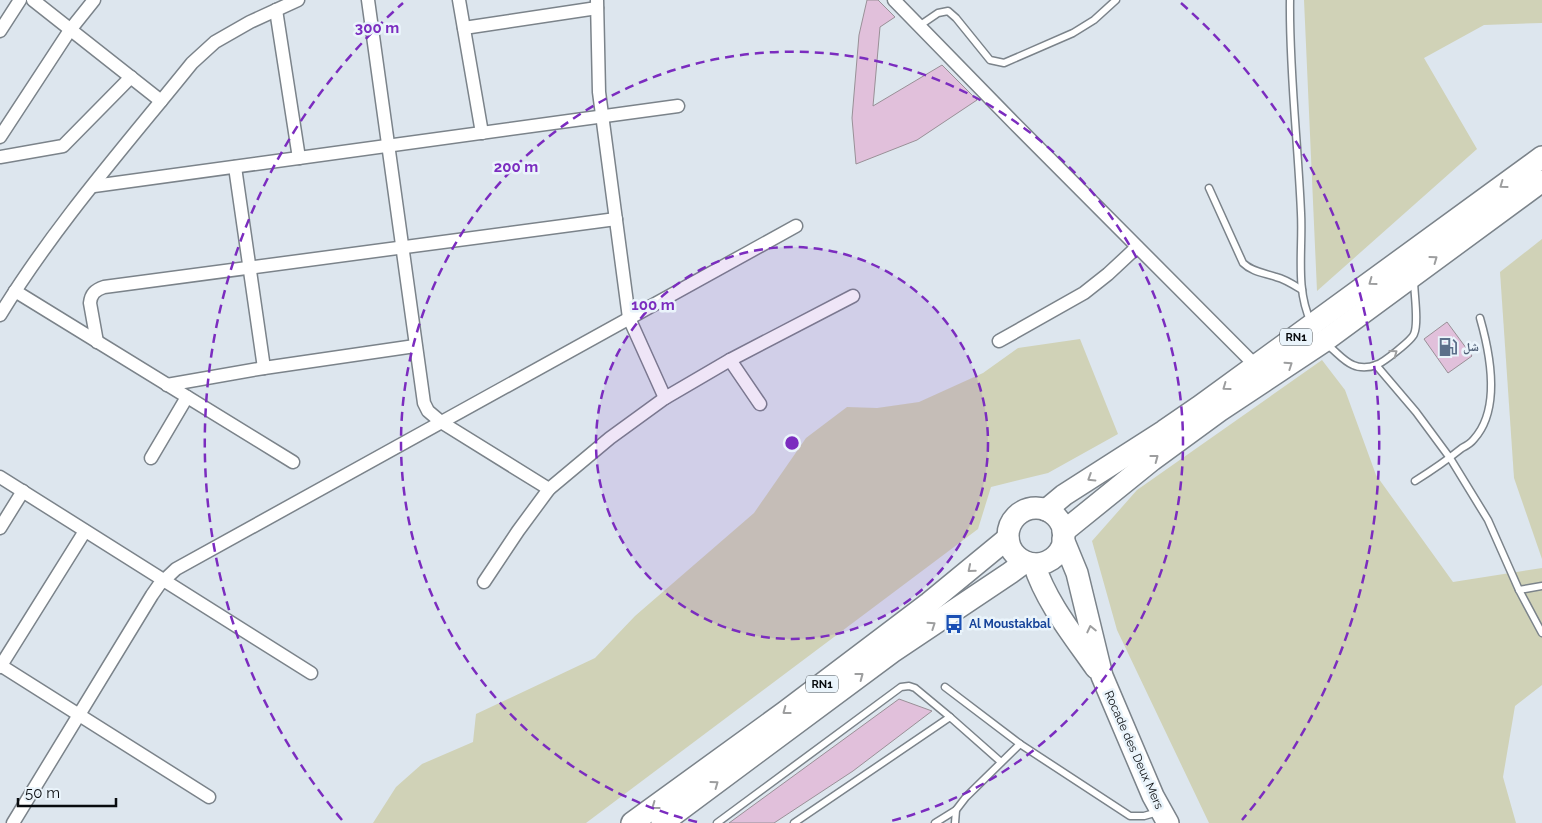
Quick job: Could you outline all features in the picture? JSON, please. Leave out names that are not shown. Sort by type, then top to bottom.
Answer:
[{"type":"highway","name":"RN1","points":[[662,823],[892,652],[980,592],[1030,563],[1047,561],[1054,556],[1059,551],[1063,536],[1160,455],[1219,411],[1542,157]]},
{"type":"highway","name":"RN1","points":[[632,823],[785,712],[930,603],[1008,538],[1008,530],[1016,516],[1030,508],[1046,510],[1064,495],[1172,426],[1256,366],[1318,333],[1414,274],[1542,181]]},
{"type":"highway","points":[[1046,510],[1055,515],[1061,524],[1063,536]]},
{"type":"highway","name":"Rocade des Deux Mers","points":[[1063,536],[1077,573],[1102,676],[1153,796],[1164,817]]},
{"type":"highway","points":[[1008,538],[1011,548],[1018,557],[1030,563]]},
{"type":"highway","name":"Rocade des Deux Mers","points":[[1030,563],[1064,623],[1102,676]]},
{"type":"street","points":[[0,31],[20,0]]},
{"type":"street","points":[[32,0],[162,101]]},
{"type":"street","points":[[0,137],[70,30],[94,0]]},
{"type":"street","points":[[0,315],[68,217],[192,63],[216,42],[250,22],[298,0]]},
{"type":"street","points":[[368,0],[424,403],[428,411],[440,422],[550,489]]},
{"type":"street","points":[[459,0],[482,133]]},
{"type":"street","points":[[894,0],[1256,366]]},
{"type":"street","points":[[464,28],[597,4],[599,92],[629,318],[665,398]]},
{"type":"street","points":[[276,10],[299,158]]},
{"type":"street","points":[[0,157],[63,146],[131,77]]},
{"type":"street","points":[[94,186],[678,106]]},
{"type":"street","points":[[235,166],[264,368]]},
{"type":"street","points":[[97,342],[90,303],[91,297],[98,289],[616,219]]},
{"type":"street","points":[[13,823],[152,595],[163,580],[176,569],[796,226]]},
{"type":"street","points":[[1000,340],[1084,293],[1137,247]]},
{"type":"street","points":[[15,291],[293,462]]},
{"type":"street","points":[[484,582],[518,531],[550,489],[610,438],[665,398],[730,360],[853,296]]},
{"type":"street","points":[[167,385],[264,368],[415,346]]},
{"type":"street","points":[[730,360],[760,404]]},
{"type":"street","points":[[151,458],[187,397]]},
{"type":"street","points":[[0,478],[311,673]]},
{"type":"street","points":[[0,528],[23,492]]},
{"type":"street","points":[[85,531],[0,666],[209,798]]},
{"type":"lane","points":[[919,26],[938,13],[948,11],[956,18],[990,60],[1004,63],[1073,33],[1094,20],[1116,0]]},
{"type":"lane","points":[[1290,0],[1290,53],[1302,221],[1302,290],[1307,313],[1318,333],[1348,363],[1361,367],[1376,365],[1414,336],[1416,327],[1414,274]]},
{"type":"lane","points":[[1209,188],[1246,267],[1278,277],[1302,290]]},
{"type":"lane","points":[[1415,481],[1450,458],[1474,439],[1482,426],[1490,404],[1491,374],[1485,335],[1480,318]]},
{"type":"lane","points":[[1376,365],[1416,412],[1450,458],[1488,520],[1519,590],[1542,633]]},
{"type":"lane","points":[[1519,590],[1542,586]]},
{"type":"lane","points":[[718,823],[901,687],[909,686],[915,688],[1001,762]]},
{"type":"lane","points":[[945,687],[1020,744],[1130,816],[1164,817]]},
{"type":"lane","points":[[794,823],[950,717]]},
{"type":"lane","points":[[935,823],[956,810],[966,797],[1020,744]]},
{"type":"lane","points":[[955,823],[956,810]]},
{"type":"green space","points":[[1304,0],[1542,0],[1542,23],[1484,25],[1424,58],[1477,149],[1317,291]]},
{"type":"green space","points":[[1542,239],[1542,559],[1514,478],[1500,272]]},
{"type":"green space","points":[[1080,339],[1118,434],[1048,473],[991,487],[978,529],[586,823],[373,823],[396,787],[422,764],[473,742],[476,714],[595,658],[635,616],[754,513],[806,438],[847,407],[877,408],[919,402],[983,373],[1018,348]]},
{"type":"green space","points":[[1322,360],[1345,390],[1376,475],[1453,582],[1542,568],[1542,685],[1515,706],[1503,777],[1516,823],[1209,823],[1117,630],[1092,541],[1137,490]]},
{"type":"building","points":[[867,0],[878,0],[895,17],[880,27],[873,106],[942,65],[977,100],[917,140],[856,164],[852,118],[859,35]]},
{"type":"building","name":"شل","points":[[1447,322],[1472,356],[1448,373],[1424,339]]},
{"type":"building","points":[[899,699],[932,711],[853,771],[774,823],[729,823]]},
{"type":"place","name":"شل","points":[[1448,347]]},
{"type":"place","name":"Al Moustakbal","points":[[954,624]]}]
